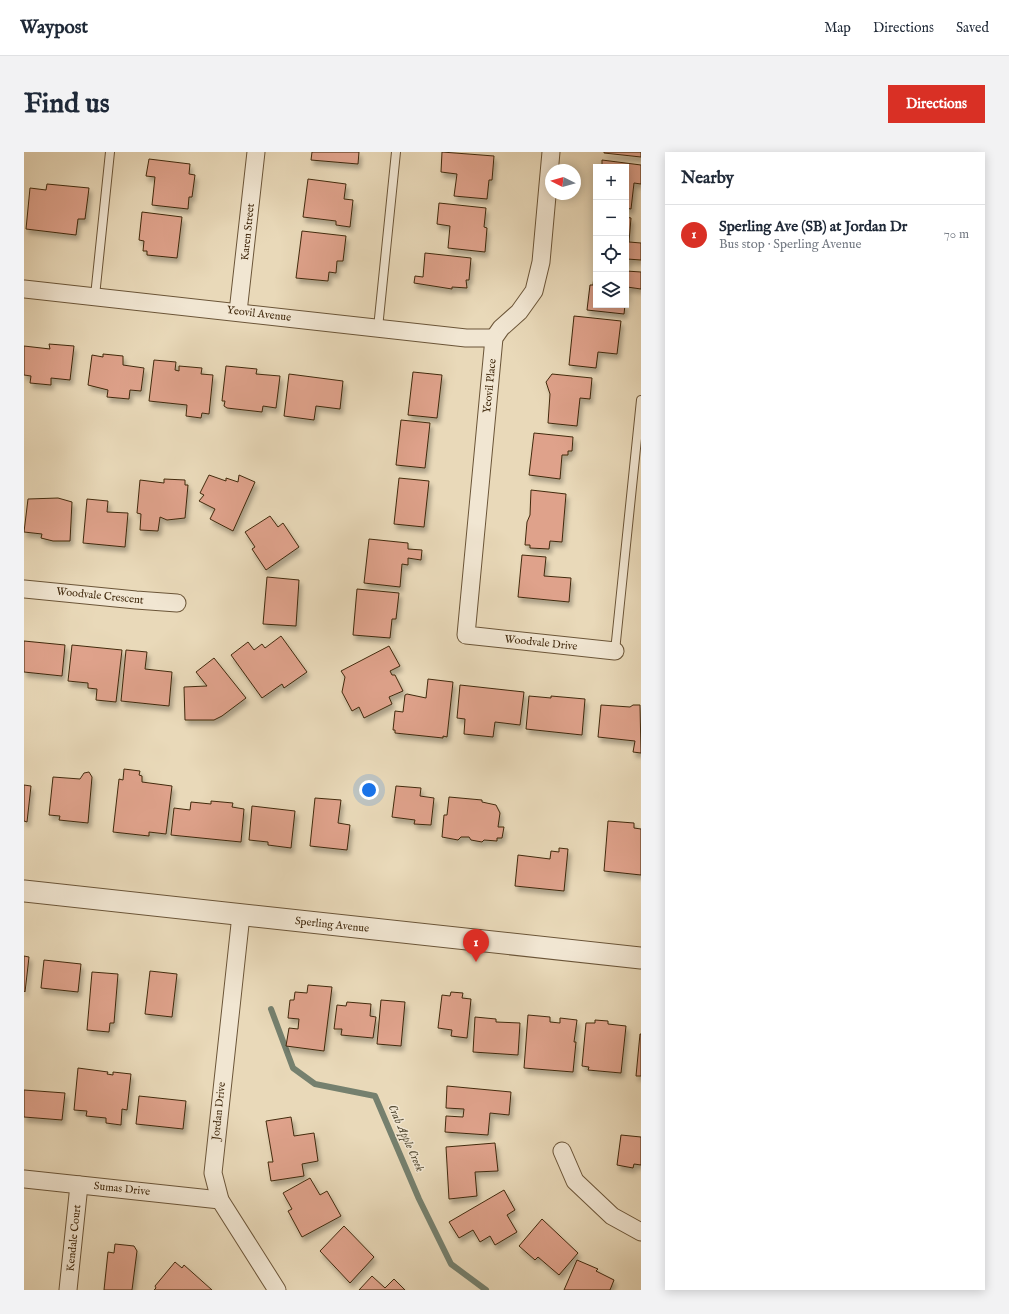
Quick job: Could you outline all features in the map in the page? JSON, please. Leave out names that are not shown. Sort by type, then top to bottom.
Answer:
[{"type":"street","name":"Karen Street","points":[[238,312],[256,152]]},
{"type":"street","points":[[494,338],[501,328],[519,312],[534,291],[541,262],[551,152]]},
{"type":"street","name":"Yeovil Avenue","points":[[24,289],[466,338],[494,338]]},
{"type":"street","name":"Yeovil Place","points":[[466,634],[494,338]]},
{"type":"street","name":"Woodvale Crescent","points":[[24,589],[177,603]]},
{"type":"street","name":"Woodvale Drive","points":[[466,634],[616,651]]},
{"type":"street","name":"Sperling Avenue","points":[[24,891],[641,958]]},
{"type":"street","name":"Jordan Drive","points":[[241,915],[213,1172],[220,1200],[277,1290]]},
{"type":"street","points":[[562,1151],[574,1182],[612,1216],[641,1232]]},
{"type":"street","name":"Sumas Drive","points":[[24,1179],[220,1200]]},
{"type":"street","name":"Kendale Court","points":[[68,1290],[79,1185]]},
{"type":"lane","points":[[95,296],[110,152]]},
{"type":"lane","points":[[378,328],[396,152]]},
{"type":"lane","points":[[616,651],[641,400]]},
{"type":"building","points":[[312,152],[359,152],[358,164],[311,160]]},
{"type":"building","points":[[442,152],[494,156],[492,180],[489,180],[487,199],[454,196],[457,174],[441,172]]},
{"type":"building","points":[[641,152],[641,157],[604,153]]},
{"type":"building","points":[[149,159],[190,164],[189,174],[195,175],[192,197],[189,197],[188,209],[152,205],[155,177],[146,176]]},
{"type":"building","points":[[602,160],[641,165],[641,184],[634,183],[631,209],[629,209],[629,164],[602,164]]},
{"type":"building","points":[[308,179],[346,184],[344,199],[353,200],[350,227],[336,225],[336,221],[303,217]]},
{"type":"building","points":[[47,184],[89,188],[85,219],[78,219],[76,235],[26,229],[30,188],[46,190]]},
{"type":"building","points":[[439,203],[486,208],[484,227],[487,228],[485,252],[448,248],[450,226],[437,224]]},
{"type":"building","points":[[142,212],[182,217],[177,258],[147,255],[147,251],[143,251],[144,241],[139,240]]},
{"type":"building","points":[[629,218],[631,218],[629,242]]},
{"type":"building","points":[[302,231],[346,236],[343,261],[337,261],[336,273],[329,272],[328,281],[296,278]]},
{"type":"building","points":[[629,242],[641,243],[641,260],[629,259]]},
{"type":"building","points":[[425,253],[471,258],[469,280],[466,280],[467,288],[452,287],[452,289],[414,283],[415,276],[423,277]]},
{"type":"building","points":[[629,271],[641,272],[641,289],[629,287]]},
{"type":"building","points":[[590,285],[593,285],[593,308],[625,308],[624,314],[587,310]]},
{"type":"building","points":[[574,316],[621,321],[617,354],[598,352],[596,368],[569,365]]},
{"type":"building","points":[[49,344],[74,346],[70,380],[51,378],[51,385],[30,383],[31,376],[24,375],[24,346],[50,349]]},
{"type":"building","points":[[103,354],[123,356],[123,365],[144,368],[141,391],[130,390],[129,399],[107,397],[108,390],[88,385],[92,355],[103,357]]},
{"type":"building","points":[[154,360],[176,362],[175,370],[179,371],[179,366],[202,368],[201,374],[213,375],[209,414],[202,413],[201,418],[186,416],[187,405],[149,401]]},
{"type":"building","points":[[226,366],[257,369],[256,374],[280,376],[276,408],[263,406],[262,412],[227,408],[224,406],[225,401],[222,401]]},
{"type":"building","points":[[413,372],[442,375],[437,418],[408,415]]},
{"type":"building","points":[[289,374],[343,381],[340,409],[316,406],[314,420],[284,416]]},
{"type":"building","points":[[552,374],[592,378],[590,399],[580,398],[577,426],[548,423],[550,394],[546,382]]},
{"type":"building","points":[[401,420],[430,423],[425,468],[396,465]]},
{"type":"building","points":[[534,433],[573,437],[572,451],[568,451],[568,455],[562,455],[560,479],[529,475]]},
{"type":"building","points":[[209,475],[226,481],[226,478],[238,482],[239,475],[255,482],[233,531],[210,519],[215,509],[199,501],[204,495],[200,493]]},
{"type":"building","points":[[399,478],[429,481],[424,527],[394,524]]},
{"type":"building","points":[[164,479],[185,480],[185,485],[188,485],[185,518],[167,520],[160,517],[158,531],[140,530],[141,514],[137,513],[140,480],[164,483]]},
{"type":"building","points":[[531,490],[566,494],[562,542],[550,541],[549,549],[530,548],[530,545],[525,545],[527,522],[530,515]]},
{"type":"building","points":[[58,498],[72,502],[70,541],[53,541],[41,538],[42,534],[24,532],[28,499]]},
{"type":"building","points":[[87,499],[108,501],[107,512],[128,513],[125,547],[83,543]]},
{"type":"building","points":[[270,516],[278,527],[283,523],[299,547],[266,570],[252,549],[255,547],[245,532]]},
{"type":"building","points":[[369,539],[408,543],[408,549],[422,550],[421,560],[408,558],[408,565],[402,564],[400,587],[364,583]]},
{"type":"building","points":[[522,555],[546,557],[544,576],[571,578],[569,602],[518,597]]},
{"type":"building","points":[[267,577],[299,580],[296,626],[263,624]]},
{"type":"building","points":[[357,589],[399,593],[396,619],[392,619],[390,638],[353,635]]},
{"type":"building","points":[[281,636],[307,672],[284,688],[282,684],[262,698],[231,655],[248,642],[254,650],[262,644],[265,648]]},
{"type":"building","points":[[24,641],[65,645],[62,676],[24,672]]},
{"type":"building","points":[[72,645],[122,650],[116,702],[96,700],[97,689],[88,688],[88,683],[68,681]]},
{"type":"building","points":[[389,646],[400,666],[390,671],[392,675],[395,675],[403,691],[389,697],[392,704],[364,718],[359,707],[352,711],[342,692],[345,677],[341,671]]},
{"type":"building","points":[[126,650],[147,652],[145,669],[172,672],[169,706],[121,701]]},
{"type":"building","points":[[214,658],[246,698],[222,716],[214,720],[185,720],[184,687],[207,686],[196,672]]},
{"type":"building","points":[[428,679],[453,682],[447,737],[443,736],[443,738],[395,733],[395,730],[393,730],[395,711],[403,712],[405,695],[407,694],[426,698]]},
{"type":"building","points":[[460,685],[524,692],[520,725],[495,722],[493,737],[464,734],[465,719],[457,718]]},
{"type":"building","points":[[529,696],[585,699],[582,735],[526,729]]},
{"type":"building","points":[[601,705],[630,707],[633,705],[640,705],[641,753],[633,752],[635,741],[598,737]]},
{"type":"building","points":[[124,769],[140,771],[139,775],[142,776],[142,782],[172,786],[166,834],[149,832],[149,836],[113,832],[119,779],[123,780]]},
{"type":"building","points":[[89,772],[92,777],[88,823],[59,820],[60,816],[49,815],[53,777],[80,779],[84,773]]},
{"type":"building","points":[[24,785],[31,786],[27,822],[24,821]]},
{"type":"building","points":[[396,786],[421,788],[420,796],[434,798],[431,825],[414,824],[415,820],[392,817]]},
{"type":"building","points":[[449,797],[482,800],[482,802],[496,805],[500,813],[498,827],[504,827],[502,838],[497,838],[497,841],[484,840],[482,842],[471,840],[469,837],[461,837],[458,840],[442,837],[444,815],[447,815]]},
{"type":"building","points":[[315,798],[341,800],[338,823],[350,825],[347,850],[310,846]]},
{"type":"building","points":[[211,801],[233,803],[232,807],[244,809],[241,842],[171,835],[174,808],[190,810],[191,802],[211,804]]},
{"type":"building","points":[[252,806],[295,811],[291,848],[268,845],[268,842],[249,840]]},
{"type":"building","points":[[608,821],[634,823],[634,828],[641,829],[641,875],[604,871]]},
{"type":"building","points":[[559,848],[568,849],[564,891],[515,886],[518,855],[550,859],[551,851],[559,852]]},
{"type":"building","points":[[24,956],[29,957],[25,992],[24,991]]},
{"type":"building","points":[[44,960],[81,964],[78,992],[41,988]]},
{"type":"building","points":[[150,971],[177,974],[172,1017],[145,1014]]},
{"type":"building","points":[[92,972],[118,974],[114,1023],[110,1023],[109,1032],[87,1030]]},
{"type":"building","points":[[308,985],[332,987],[324,1051],[286,1046],[289,1028],[298,1029],[299,1019],[288,1018],[290,1000],[294,1000],[295,992],[307,993]]},
{"type":"building","points":[[451,992],[463,993],[462,998],[471,999],[467,1038],[451,1036],[452,1030],[438,1028],[442,995],[450,996]]},
{"type":"building","points":[[381,1000],[405,1002],[401,1046],[377,1044]]},
{"type":"building","points":[[347,1002],[371,1004],[370,1016],[376,1017],[373,1038],[341,1035],[342,1029],[334,1029],[337,1005],[346,1006]]},
{"type":"building","points":[[528,1015],[550,1017],[550,1022],[560,1023],[560,1018],[577,1020],[574,1042],[576,1042],[573,1072],[524,1068]]},
{"type":"building","points":[[475,1017],[496,1019],[496,1022],[520,1023],[518,1055],[473,1052]]},
{"type":"building","points":[[595,1020],[608,1021],[608,1024],[626,1026],[621,1073],[588,1070],[589,1067],[582,1066],[586,1023],[595,1023]]},
{"type":"building","points":[[640,1034],[641,1076],[636,1076]]},
{"type":"building","points":[[78,1068],[108,1072],[107,1074],[113,1075],[113,1072],[131,1074],[127,1110],[122,1109],[121,1125],[106,1123],[106,1118],[86,1116],[87,1111],[74,1110]]},
{"type":"building","points":[[447,1086],[511,1092],[509,1115],[490,1113],[488,1135],[445,1132],[446,1116],[463,1117],[464,1109],[446,1108]]},
{"type":"building","points":[[24,1090],[65,1093],[62,1120],[24,1117]]},
{"type":"building","points":[[139,1096],[186,1101],[183,1129],[136,1124]]},
{"type":"building","points":[[291,1117],[294,1136],[314,1133],[318,1161],[302,1164],[304,1176],[271,1181],[268,1162],[273,1162],[266,1121]]},
{"type":"building","points":[[621,1135],[641,1137],[641,1165],[634,1164],[633,1168],[617,1165]]},
{"type":"building","points":[[495,1143],[498,1171],[475,1172],[477,1196],[449,1199],[446,1147]]},
{"type":"building","points":[[310,1178],[320,1195],[327,1191],[341,1216],[302,1237],[288,1211],[292,1209],[283,1193]]},
{"type":"building","points":[[504,1190],[515,1210],[507,1215],[517,1232],[495,1245],[490,1236],[480,1242],[473,1230],[459,1238],[449,1222]]},
{"type":"building","points":[[542,1219],[578,1253],[559,1275],[538,1257],[535,1260],[519,1246]]},
{"type":"building","points":[[344,1226],[374,1257],[350,1283],[320,1251]]},
{"type":"building","points":[[115,1244],[134,1246],[137,1251],[132,1290],[104,1290],[108,1252],[114,1253]]},
{"type":"building","points":[[577,1260],[598,1269],[596,1271],[614,1280],[610,1290],[564,1290]]},
{"type":"building","points":[[175,1262],[182,1268],[184,1265],[212,1290],[154,1290],[156,1288],[155,1286]]},
{"type":"building","points":[[372,1276],[385,1288],[394,1279],[405,1290],[359,1290]]},
{"type":"waterway","name":"Crab Apple Creek","points":[[271,1009],[293,1068],[315,1084],[375,1096],[419,1199],[451,1264],[486,1290]]},
{"type":"place","name":"Sperling Ave (SB) at Jordan Dr","points":[[476,962]]}]
